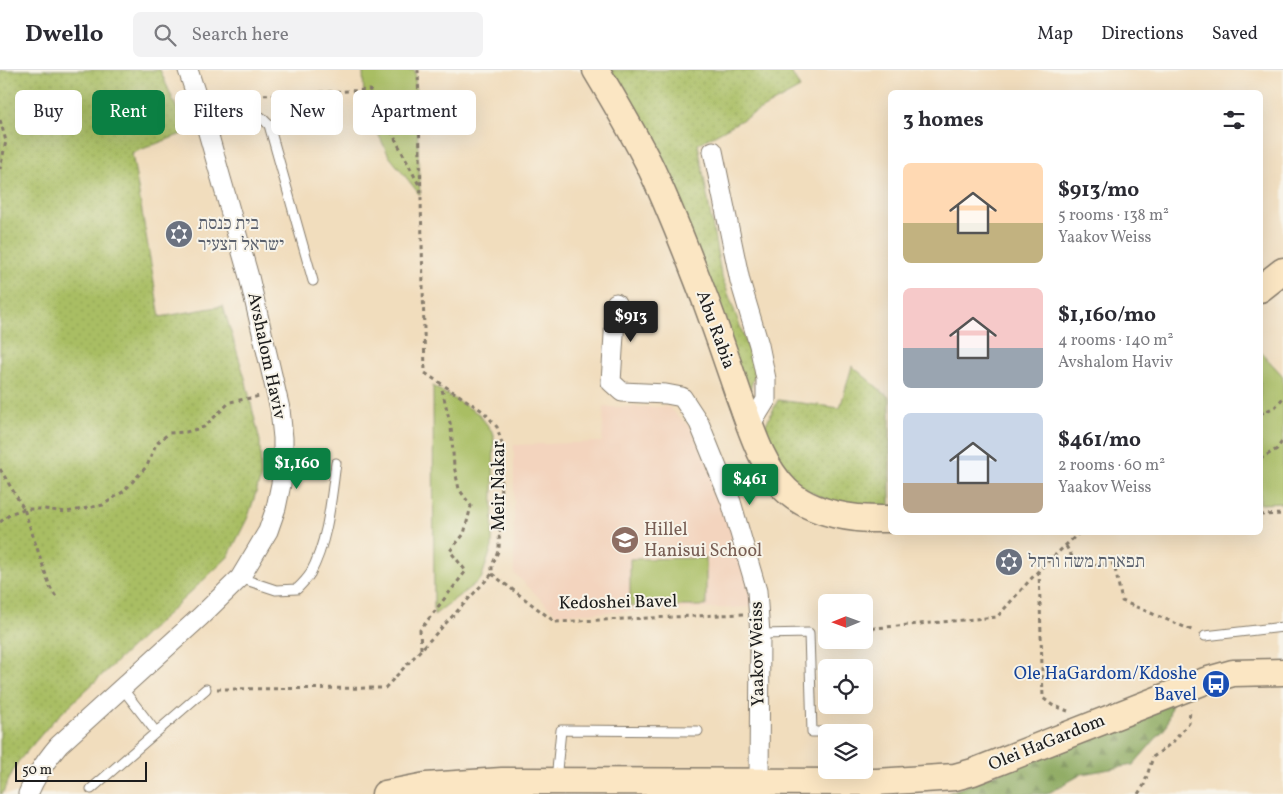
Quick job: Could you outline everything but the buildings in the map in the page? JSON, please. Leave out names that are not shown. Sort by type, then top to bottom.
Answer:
[{"type":"street","points":[[188,70],[194,90]]},
{"type":"street","name":"Abu Rabia","points":[[596,70],[648,162],[672,214],[750,426],[764,458],[777,479],[788,491],[805,503],[823,511],[875,520],[888,519]]},
{"type":"street","name":"Avshalom Haviv","points":[[28,794],[34,779],[46,760],[59,745],[200,617],[240,578],[268,531],[276,508],[283,462],[283,438],[276,394],[249,277],[209,135]]},
{"type":"street","points":[[713,151],[740,281],[760,345],[766,379],[766,400],[750,426]]},
{"type":"street","points":[[1263,287],[1283,271]]},
{"type":"street","name":"Yaakov Weiss","points":[[616,303],[611,382],[622,392],[666,394],[682,397],[695,416],[731,502],[757,591],[760,634],[759,782]]},
{"type":"street","name":"Olei HaGardom","points":[[385,794],[426,786],[502,781],[759,782],[834,788],[877,782],[955,777],[974,772],[1191,686],[1233,673],[1283,672]]},
{"type":"lane","points":[[261,117],[269,124],[314,281]]},
{"type":"lane","points":[[240,578],[276,590],[297,589],[309,575],[321,549],[332,496],[336,463]]},
{"type":"lane","points":[[1205,636],[1283,627]]},
{"type":"lane","points":[[760,634],[808,633],[812,732],[818,732]]},
{"type":"lane","points":[[122,688],[156,732]]},
{"type":"lane","points":[[91,789],[206,689]]},
{"type":"lane","points":[[556,780],[561,730],[698,731]]},
{"type":"path","name":"Meir Nakar","points":[[206,689],[385,688],[492,574],[492,566],[499,549],[502,444],[497,427],[484,412],[425,373],[418,70]]},
{"type":"path","points":[[261,95],[370,90],[421,189]]},
{"type":"path","points":[[0,120],[6,141],[0,170]]},
{"type":"path","points":[[421,649],[420,630],[466,571],[450,551],[464,534],[471,506],[459,489],[454,466],[451,427],[441,384]]},
{"type":"path","points":[[0,522],[24,509],[66,512],[103,505],[124,491],[147,466],[156,444],[170,433],[204,428],[230,402],[244,398],[276,394]]},
{"type":"path","points":[[1263,413],[1275,407],[1283,398]]},
{"type":"path","points":[[1263,456],[1277,449],[1283,440]]},
{"type":"path","points":[[0,469],[24,509],[50,587],[56,597]]},
{"type":"path","points":[[1263,515],[1283,514]]},
{"type":"path","points":[[873,627],[997,617],[1039,570],[1077,535]]},
{"type":"path","points":[[1066,546],[1077,565],[1114,564],[1122,601],[1205,636]]},
{"type":"path","points":[[1039,570],[1043,698],[1052,705],[1067,710],[1080,730]]},
{"type":"path","name":"Kedoshei Bavel","points":[[492,574],[555,622],[758,613]]},
{"type":"path","points":[[1138,794],[1144,785],[1153,757],[1173,742],[1189,723],[1191,686]]},
{"type":"shaded area","name":"Hillel Hanisui School","points":[[604,407],[668,407],[690,427],[729,507],[753,607],[556,614],[514,573],[514,445],[602,442]]},
{"type":"green space","points":[[0,70],[160,70],[175,104],[175,135],[179,135],[132,153],[160,317],[223,306],[245,378],[260,441],[261,477],[248,517],[228,557],[53,721],[17,763],[2,794],[0,794]]},
{"type":"green space","points":[[363,70],[415,70],[416,90],[364,90]]},
{"type":"green space","points":[[603,70],[790,70],[800,88],[698,144],[721,274],[756,370],[749,393]]},
{"type":"green space","points":[[379,135],[418,135],[420,195],[389,156]]},
{"type":"green space","points":[[1263,354],[1283,376],[1283,503],[1263,504]]},
{"type":"green space","points":[[852,366],[888,396],[888,511],[852,510],[816,495],[787,479],[762,432],[778,400],[840,408]]},
{"type":"green space","points":[[433,386],[479,414],[494,434],[492,547],[481,579],[434,615]]},
{"type":"green space","points":[[706,558],[706,606],[630,606],[630,559]]},
{"type":"green space","points":[[1172,703],[1166,727],[1133,765],[1082,774],[1047,794],[946,794]]},
{"type":"place","name":"בית כנסת ישראל הצעיר","points":[[179,234]]},
{"type":"place","name":"Hillel Hanisui School","points":[[625,540]]},
{"type":"place","name":"תפארת משה ורחל","points":[[1009,562]]},
{"type":"place","name":"Ole HaGardom/Kdoshe Bavel","points":[[1216,684]]}]
